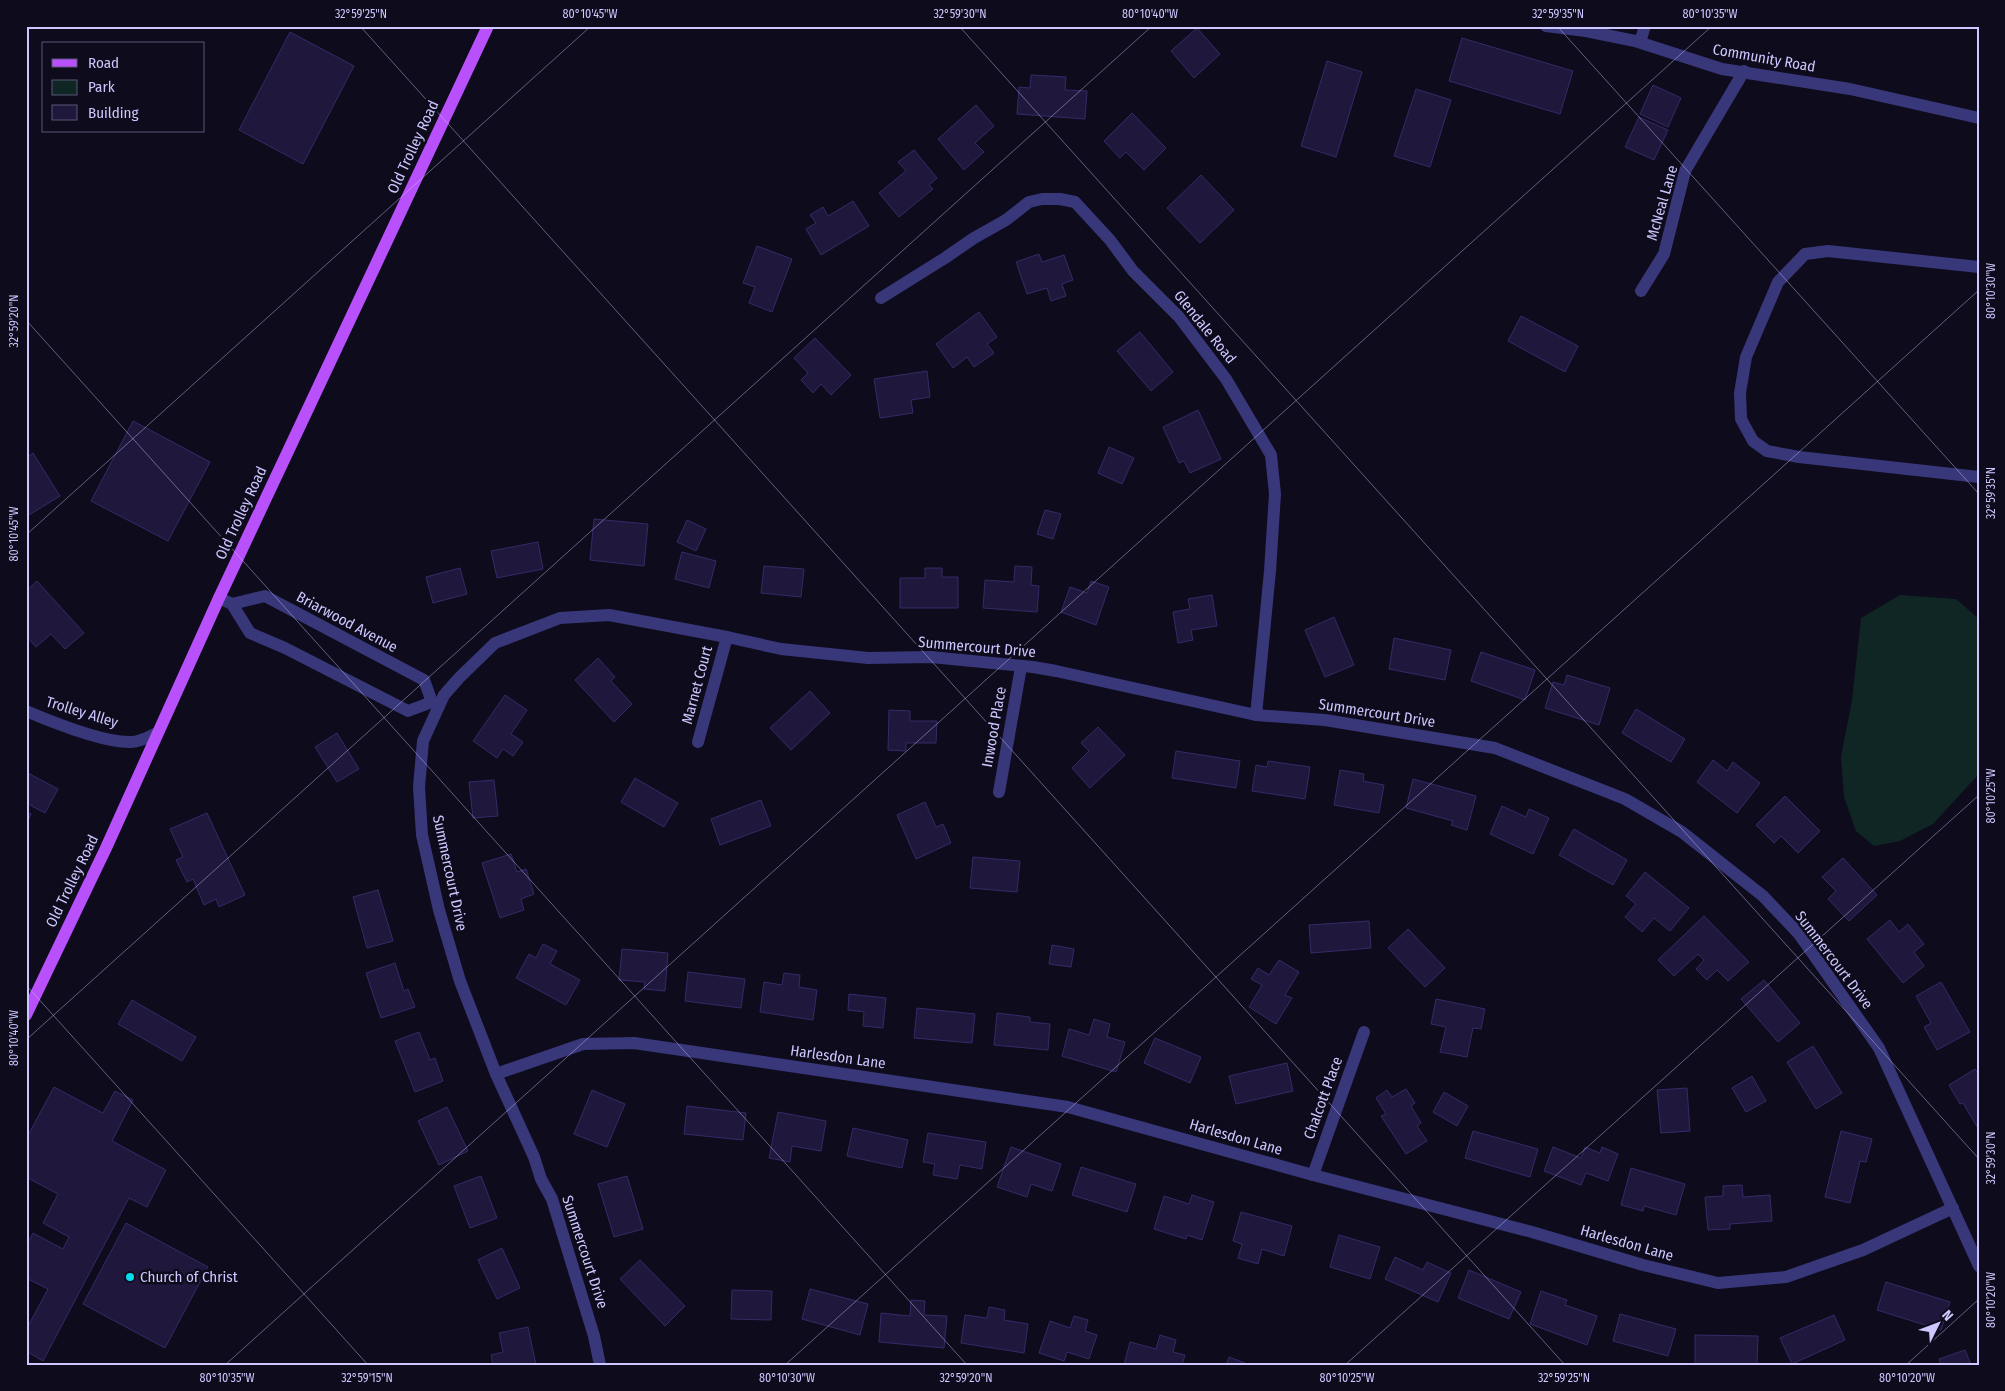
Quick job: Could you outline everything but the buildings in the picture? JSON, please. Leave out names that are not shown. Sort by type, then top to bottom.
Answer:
[{"type":"main road","name":"Old Trolley Road","points":[[26,1015],[106,848],[219,598],[488,26]]},
{"type":"street","name":"Community Road","points":[[1546,26],[1586,31],[1640,42],[1682,55],[1700,63],[1722,68],[1869,93],[1979,118]]},
{"type":"street","points":[[1640,42],[1645,26]]},
{"type":"street","name":"McNeal Lane","points":[[1641,291],[1664,254],[1685,171],[1744,71]]},
{"type":"street","name":"Glendale Road","points":[[881,298],[946,258],[974,238],[1006,220],[1029,202],[1060,199],[1075,202],[1110,240],[1133,271],[1179,316],[1226,379],[1271,455],[1275,494],[1270,571],[1256,715]]},
{"type":"street","points":[[1979,267],[1828,251],[1806,254],[1778,282],[1746,357],[1740,393],[1741,420],[1754,441],[1767,451],[1800,457],[1979,477]]},
{"type":"street","name":"Briarwood Avenue","points":[[232,604],[264,596],[424,680],[436,704]]},
{"type":"street","points":[[219,598],[232,604],[250,633],[285,648],[408,710],[436,704]]},
{"type":"street","name":"Summercourt Drive","points":[[600,1365],[594,1336],[552,1199],[541,1179],[534,1157],[496,1074],[460,980],[439,910],[422,835],[419,787],[424,741],[436,704],[459,678],[495,644],[560,618],[609,615],[781,649],[868,658],[931,657],[1056,671],[1256,715],[1325,720],[1495,748],[1625,799],[1682,832],[1763,896],[1799,934],[1879,1048],[1979,1266]]},
{"type":"street","name":"Marnet Court","points":[[698,742],[727,637]]},
{"type":"street","name":"Inwood Place","points":[[1000,792],[1021,667]]},
{"type":"street","name":"Trolley Alley","points":[[26,711],[110,739],[131,742],[142,740],[157,733]]},
{"type":"street","name":"Chalcott Place","points":[[1313,1175],[1364,1032]]},
{"type":"street","name":"Harlesdon Lane","points":[[496,1074],[583,1044],[634,1043],[1068,1107],[1313,1175],[1532,1232],[1643,1266],[1718,1283],[1786,1276],[1863,1250],[1953,1208]]},
{"type":"green space","points":[[1900,595],[1956,599],[1979,619],[1979,774],[1933,824],[1900,841],[1874,846],[1856,831],[1844,797],[1841,757],[1852,700],[1861,618]]},
{"type":"place","name":"Church of Christ","points":[[130,1277]]}]
